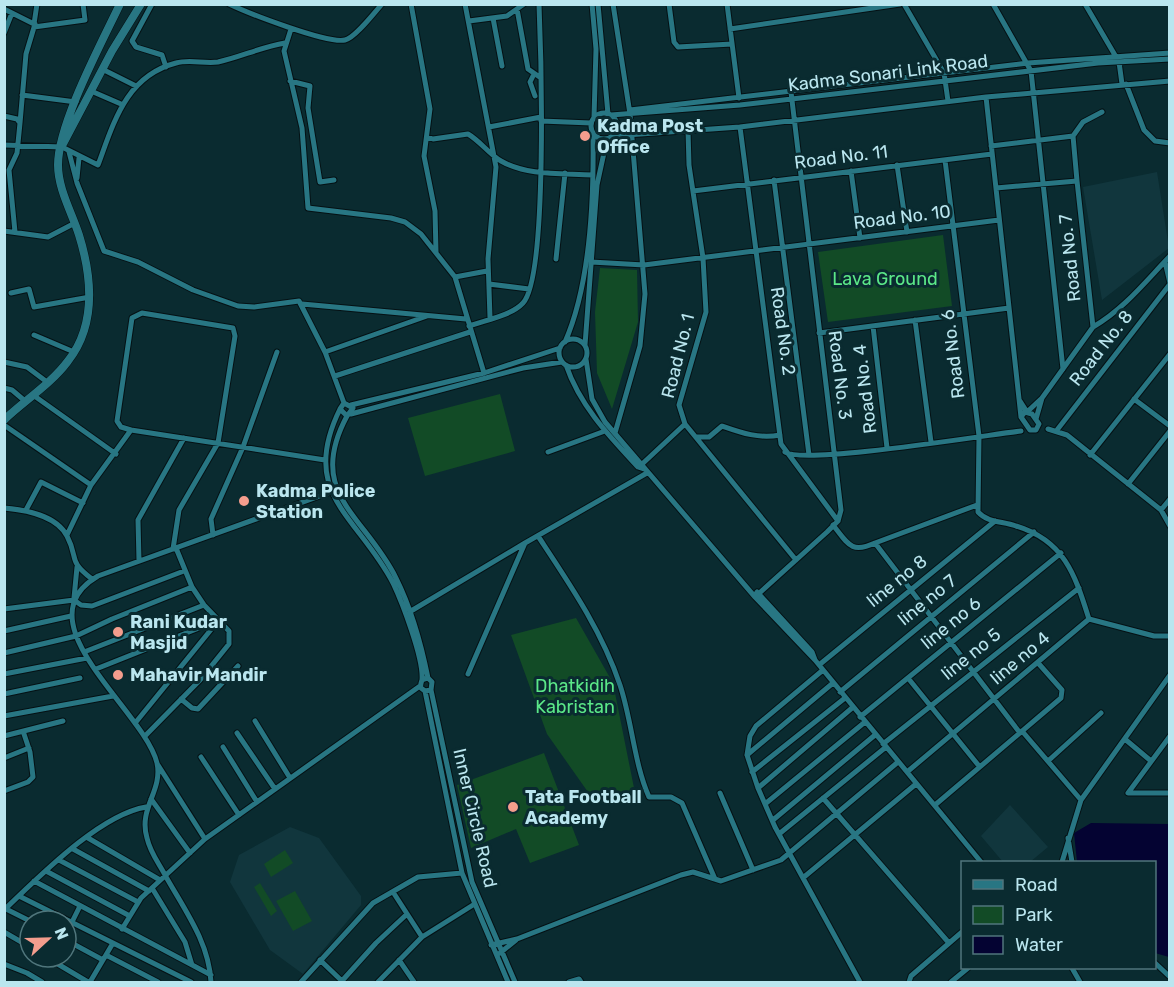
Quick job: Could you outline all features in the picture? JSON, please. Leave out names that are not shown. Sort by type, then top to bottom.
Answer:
[{"type":"main road","points":[[4,420],[47,382],[74,352],[86,323],[90,297],[86,261],[59,173],[62,134],[120,4]]},
{"type":"main road","points":[[62,146],[102,69],[141,4]]},
{"type":"street","points":[[15,232],[7,177],[18,145],[26,54],[37,4]]},
{"type":"street","points":[[4,9],[34,25],[84,20],[83,4]]},
{"type":"street","points":[[152,4],[133,35],[132,43],[162,55],[166,66]]},
{"type":"street","points":[[229,4],[291,29],[345,40],[382,4]]},
{"type":"street","points":[[411,4],[430,110],[424,156],[435,211],[436,252]]},
{"type":"street","points":[[465,4],[495,157],[488,270],[490,318]]},
{"type":"street","points":[[335,376],[469,329],[523,303],[529,289],[538,222],[541,119],[539,4]]},
{"type":"street","points":[[342,406],[483,373],[560,348],[565,342],[575,319],[583,285],[593,175],[596,49],[592,4]]},
{"type":"street","points":[[598,4],[609,115],[617,126],[610,138],[597,185],[585,345],[592,399],[643,468],[819,665],[852,708],[980,861]]},
{"type":"street","points":[[613,4],[630,112],[630,134],[644,265],[645,317],[640,346],[615,433]]},
{"type":"street","points":[[669,4],[674,42],[678,47],[732,44]]},
{"type":"street","points":[[727,4],[739,98]]},
{"type":"street","points":[[730,29],[902,4],[944,73],[948,101]]},
{"type":"street","points":[[993,4],[1029,63],[1031,71],[1063,369]]},
{"type":"street","points":[[1085,4],[1119,62],[1124,84],[1144,130],[1155,141],[1170,143]]},
{"type":"street","points":[[469,21],[507,16],[520,6]]},
{"type":"street","points":[[520,6],[528,69],[541,78]]},
{"type":"street","points":[[4,33],[12,13]]},
{"type":"street","points":[[493,18],[502,66]]},
{"type":"street","points":[[291,29],[285,43],[285,60],[302,128],[308,208],[391,218],[405,222],[422,234],[455,277],[483,373]]},
{"type":"street","points":[[4,145],[62,146],[79,158],[98,165],[122,104],[136,86],[166,66],[189,61],[220,62],[259,48],[285,43]]},
{"type":"street","points":[[630,112],[1029,63],[1170,53]]},
{"type":"street","name":"Kadma Sonari Link Road","points":[[489,127],[541,119],[593,120],[630,112],[792,99],[1031,71],[1170,59]]},
{"type":"street","points":[[102,69],[136,86]]},
{"type":"street","points":[[534,74],[530,82],[536,96]]},
{"type":"street","points":[[290,81],[310,86],[308,108],[320,182],[334,180]]},
{"type":"street","name":"Kadma Sonari Link Road","points":[[610,138],[630,134],[740,127],[1035,92],[1170,81]]},
{"type":"street","points":[[91,90],[122,104]]},
{"type":"street","name":"Road No. 3","points":[[791,92],[819,333],[841,496],[836,523]]},
{"type":"street","points":[[22,95],[76,102]]},
{"type":"street","points":[[986,97],[1022,420],[1021,431]]},
{"type":"street","points":[[992,146],[1073,136],[1083,122],[1102,112]]},
{"type":"street","points":[[4,116],[17,119],[20,123]]},
{"type":"street","name":"Road No. 2","points":[[740,127],[783,450],[854,548],[859,549],[875,543]]},
{"type":"street","name":"Road No. 1","points":[[688,130],[693,191],[703,258],[705,312],[680,405],[685,424],[796,560]]},
{"type":"street","points":[[427,137],[433,139],[468,134],[495,157],[513,166],[540,172],[593,175]]},
{"type":"street","points":[[593,134],[610,138]]},
{"type":"street","name":"Road No. 7","points":[[1073,136],[1093,327]]},
{"type":"street","points":[[69,152],[77,183],[100,247],[108,254],[138,262],[193,290],[238,306],[254,307],[292,300],[302,304],[466,319]]},
{"type":"street","name":"Road No. 11","points":[[693,191],[992,154]]},
{"type":"street","points":[[77,183],[79,158]]},
{"type":"street","name":"Road No. 6","points":[[945,160],[979,436],[977,505]]},
{"type":"street","points":[[897,165],[907,232]]},
{"type":"street","points":[[851,171],[860,238]]},
{"type":"street","points":[[556,259],[565,173]]},
{"type":"street","points":[[774,180],[809,455]]},
{"type":"street","points":[[996,188],[1077,181]]},
{"type":"street","name":"Road No. 10","points":[[591,262],[644,265],[999,220]]},
{"type":"street","points":[[4,231],[48,237],[75,223]]},
{"type":"street","points":[[1019,400],[1027,412],[1042,398],[1093,327],[1112,316],[1170,256]]},
{"type":"street","points":[[1165,262],[1170,283]]},
{"type":"street","points":[[455,277],[488,270]]},
{"type":"street","name":"Road No. 8","points":[[1057,430],[1170,283]]},
{"type":"street","points":[[489,284],[529,289]]},
{"type":"street","points":[[11,293],[29,289],[34,307],[90,297]]},
{"type":"street","points":[[302,304],[335,376],[342,406],[348,415]]},
{"type":"street","points":[[819,333],[1009,308]]},
{"type":"street","points":[[145,736],[229,644],[229,631],[204,605],[192,587],[174,548],[178,510],[218,443],[235,336],[230,326],[142,313],[132,318],[117,421],[121,427],[131,430],[218,443],[325,460]]},
{"type":"street","points":[[325,352],[429,315]]},
{"type":"street","points":[[915,320],[931,442]]},
{"type":"street","name":"Road No. 4","points":[[873,326],[887,448]]},
{"type":"street","points":[[34,335],[74,352]]},
{"type":"street","points":[[565,342],[579,340],[585,345]]},
{"type":"street","points":[[560,348],[564,364],[575,388],[604,431],[643,468]]},
{"type":"street","points":[[213,535],[211,519],[243,447],[277,352]]},
{"type":"street","points":[[1090,455],[1170,354]]},
{"type":"street","points":[[348,415],[523,368],[564,364],[573,368],[581,365],[586,359]]},
{"type":"street","points":[[4,362],[27,368],[47,382]]},
{"type":"street","points":[[4,388],[12,390],[25,401]]},
{"type":"street","points":[[33,395],[116,454]]},
{"type":"street","points":[[1035,426],[1042,398]]},
{"type":"street","points":[[1134,399],[1170,426]]},
{"type":"street","points":[[351,405],[336,437],[332,457],[333,491],[390,566],[411,611],[423,681]]},
{"type":"street","points":[[342,406],[331,429],[325,460],[333,491],[394,585],[412,634],[423,681],[428,691],[433,684],[423,681]]},
{"type":"street","points":[[1022,420],[1028,412],[1035,426]]},
{"type":"street","points":[[1022,420],[1067,435],[1161,510],[1170,526]]},
{"type":"street","points":[[411,611],[537,536],[643,468],[685,424]]},
{"type":"street","points":[[4,425],[91,485]]},
{"type":"street","points":[[696,437],[708,437],[722,426],[747,435],[766,438],[780,435]]},
{"type":"street","points":[[783,450],[788,454],[834,454],[1021,431],[1035,426]]},
{"type":"street","points":[[67,536],[91,485],[116,454],[131,430]]},
{"type":"street","points":[[548,452],[604,431]]},
{"type":"street","points":[[1128,484],[1170,431]]},
{"type":"street","points":[[139,561],[138,520],[184,438]]},
{"type":"street","points":[[26,510],[41,482],[83,503]]},
{"type":"street","points":[[74,600],[81,588],[92,579],[354,484]]},
{"type":"street","points":[[1161,510],[1170,499]]},
{"type":"street","points":[[1081,801],[994,700],[875,543],[977,505],[978,512],[984,519],[1034,532],[1061,553],[1079,588],[1089,619],[1154,636],[1170,636]]},
{"type":"street","points":[[4,508],[26,510],[45,518],[67,536],[77,567],[71,616],[76,636],[113,696],[145,736],[157,764],[205,839]]},
{"type":"street","name":"line no 8","points":[[747,755],[750,736],[756,726],[819,665],[995,521]]},
{"type":"street","points":[[757,595],[836,523]]},
{"type":"street","name":"line no 7","points":[[752,772],[931,616],[1034,532]]},
{"type":"street","points":[[537,536],[578,600],[608,655],[620,685],[650,797],[671,797],[682,803],[715,879]]},
{"type":"street","points":[[468,674],[525,543]]},
{"type":"street","name":"line no 6","points":[[860,717],[1061,553]]},
{"type":"street","points":[[77,567],[92,579]]},
{"type":"street","points":[[4,609],[74,600],[81,605],[92,606],[184,571]]},
{"type":"street","points":[[4,653],[76,636],[192,587]]},
{"type":"street","name":"line no 5","points":[[779,834],[930,706],[1079,588]]},
{"type":"street","points":[[4,674],[86,655],[204,605]]},
{"type":"street","points":[[4,631],[71,616]]},
{"type":"street","name":"line no 4","points":[[907,772],[1089,619]]},
{"type":"street","points":[[96,669],[219,620]]},
{"type":"street","points":[[136,722],[219,620]]},
{"type":"street","points":[[935,805],[1063,694],[1039,663]]},
{"type":"street","points":[[181,699],[192,708],[198,709],[238,666]]},
{"type":"street","points":[[1062,861],[1068,836],[1081,801],[1170,675]]},
{"type":"street","points":[[4,694],[80,678]]},
{"type":"street","points":[[908,678],[979,766]]},
{"type":"street","points":[[122,929],[128,915],[138,902],[205,839],[423,681]]},
{"type":"street","points":[[833,683],[747,755],[772,820],[860,982]]},
{"type":"street","name":"Inner Circle Road","points":[[428,691],[462,873],[473,904],[515,982]]},
{"type":"street","name":"Inner Circle Road","points":[[428,691],[467,863],[494,943]]},
{"type":"street","points":[[4,716],[113,696]]},
{"type":"street","points":[[758,788],[852,708]]},
{"type":"street","points":[[1048,761],[1101,713]]},
{"type":"street","points":[[4,736],[63,721]]},
{"type":"street","points":[[255,722],[290,778]]},
{"type":"street","points":[[765,804],[865,722]]},
{"type":"street","points":[[4,791],[28,782],[33,777],[29,748],[23,731]]},
{"type":"street","points":[[237,733],[275,789]]},
{"type":"street","points":[[772,820],[875,735]]},
{"type":"street","points":[[1170,736],[1128,793],[1170,793]]},
{"type":"street","points":[[1126,740],[1151,762]]},
{"type":"street","points":[[223,747],[257,802]]},
{"type":"street","points":[[4,758],[29,748]]},
{"type":"street","points":[[201,757],[239,815]]},
{"type":"street","points":[[494,943],[518,939],[681,875],[693,872],[721,880],[781,860],[898,762]]},
{"type":"street","points":[[157,764],[158,776],[146,807],[144,825],[147,839],[198,931],[211,982]]},
{"type":"street","points":[[804,877],[916,784]]},
{"type":"street","points":[[720,792],[753,870]]},
{"type":"street","points":[[823,798],[949,943]]},
{"type":"street","points":[[151,799],[190,853]]},
{"type":"street","points":[[5,910],[59,860],[118,816],[146,807]]},
{"type":"street","points":[[1068,836],[1072,861]]},
{"type":"street","points":[[88,838],[160,880]]},
{"type":"street","points":[[73,849],[150,890],[181,935],[192,965]]},
{"type":"street","points":[[59,860],[138,902]]},
{"type":"street","points":[[46,871],[128,915]]},
{"type":"street","points":[[301,982],[369,906],[418,877],[462,873]]},
{"type":"street","points":[[34,881],[211,975]]},
{"type":"street","points":[[393,892],[422,937]]},
{"type":"street","points":[[19,896],[46,909]]},
{"type":"street","points":[[378,982],[422,937],[473,904]]},
{"type":"street","points":[[78,910],[80,906]]},
{"type":"street","points":[[320,960],[342,982],[376,943],[407,914]]},
{"type":"street","points":[[78,925],[191,982]]},
{"type":"street","points":[[4,932],[18,940]]},
{"type":"street","points":[[909,982],[911,976],[961,934]]},
{"type":"street","points":[[499,953],[518,939]]},
{"type":"street","points":[[67,969],[89,982],[113,943]]},
{"type":"street","points":[[78,945],[158,982]]},
{"type":"street","name":"Inner Circle Road","points":[[499,953],[508,982]]},
{"type":"street","points":[[399,960],[414,982]]},
{"type":"street","points":[[1156,963],[1170,977]]},
{"type":"street","points":[[4,964],[42,982]]},
{"type":"street","points":[[951,982],[967,969]]},
{"type":"street","points":[[569,982],[579,979],[581,982]]},
{"type":"shaded area","points":[[1157,172],[1169,248],[1102,300],[1083,187]]},
{"type":"shaded area","points":[[1010,805],[1048,847],[1031,861],[1002,861],[981,836]]},
{"type":"shaded area","points":[[290,827],[319,838],[361,896],[361,905],[303,974],[270,950],[230,882],[239,855]]},
{"type":"green space","name":"Lava Ground","points":[[943,235],[952,306],[828,322],[818,252]]},
{"type":"green space","points":[[600,268],[637,270],[638,322],[612,409],[597,373],[595,312]]},
{"type":"green space","points":[[500,394],[515,451],[425,476],[408,418]]},
{"type":"green space","name":"Dhatkidih Kabristan","points":[[576,618],[613,683],[635,793],[595,802],[547,734],[511,635]]},
{"type":"green space","name":"Tata Football Academy","points":[[544,753],[579,845],[530,863],[516,829],[471,848],[457,785]]},
{"type":"green space","points":[[285,850],[293,863],[271,877],[264,864]]},
{"type":"green space","points":[[260,883],[277,911],[271,916],[254,887]]},
{"type":"green space","points":[[295,891],[312,921],[293,931],[276,901]]},
{"type":"water","points":[[1091,823],[1169,824],[1169,957],[1156,953],[1156,861],[1077,861],[1074,833]]},
{"type":"place","name":"Kadma Post Office","points":[[585,136]]},
{"type":"place","name":"Kadma Police Station","points":[[244,501]]},
{"type":"place","name":"Rani Kudar Masjid","points":[[118,632]]},
{"type":"place","name":"Mahavir Mandir","points":[[118,675]]},
{"type":"place","name":"Tata Football Academy","points":[[513,807]]}]
